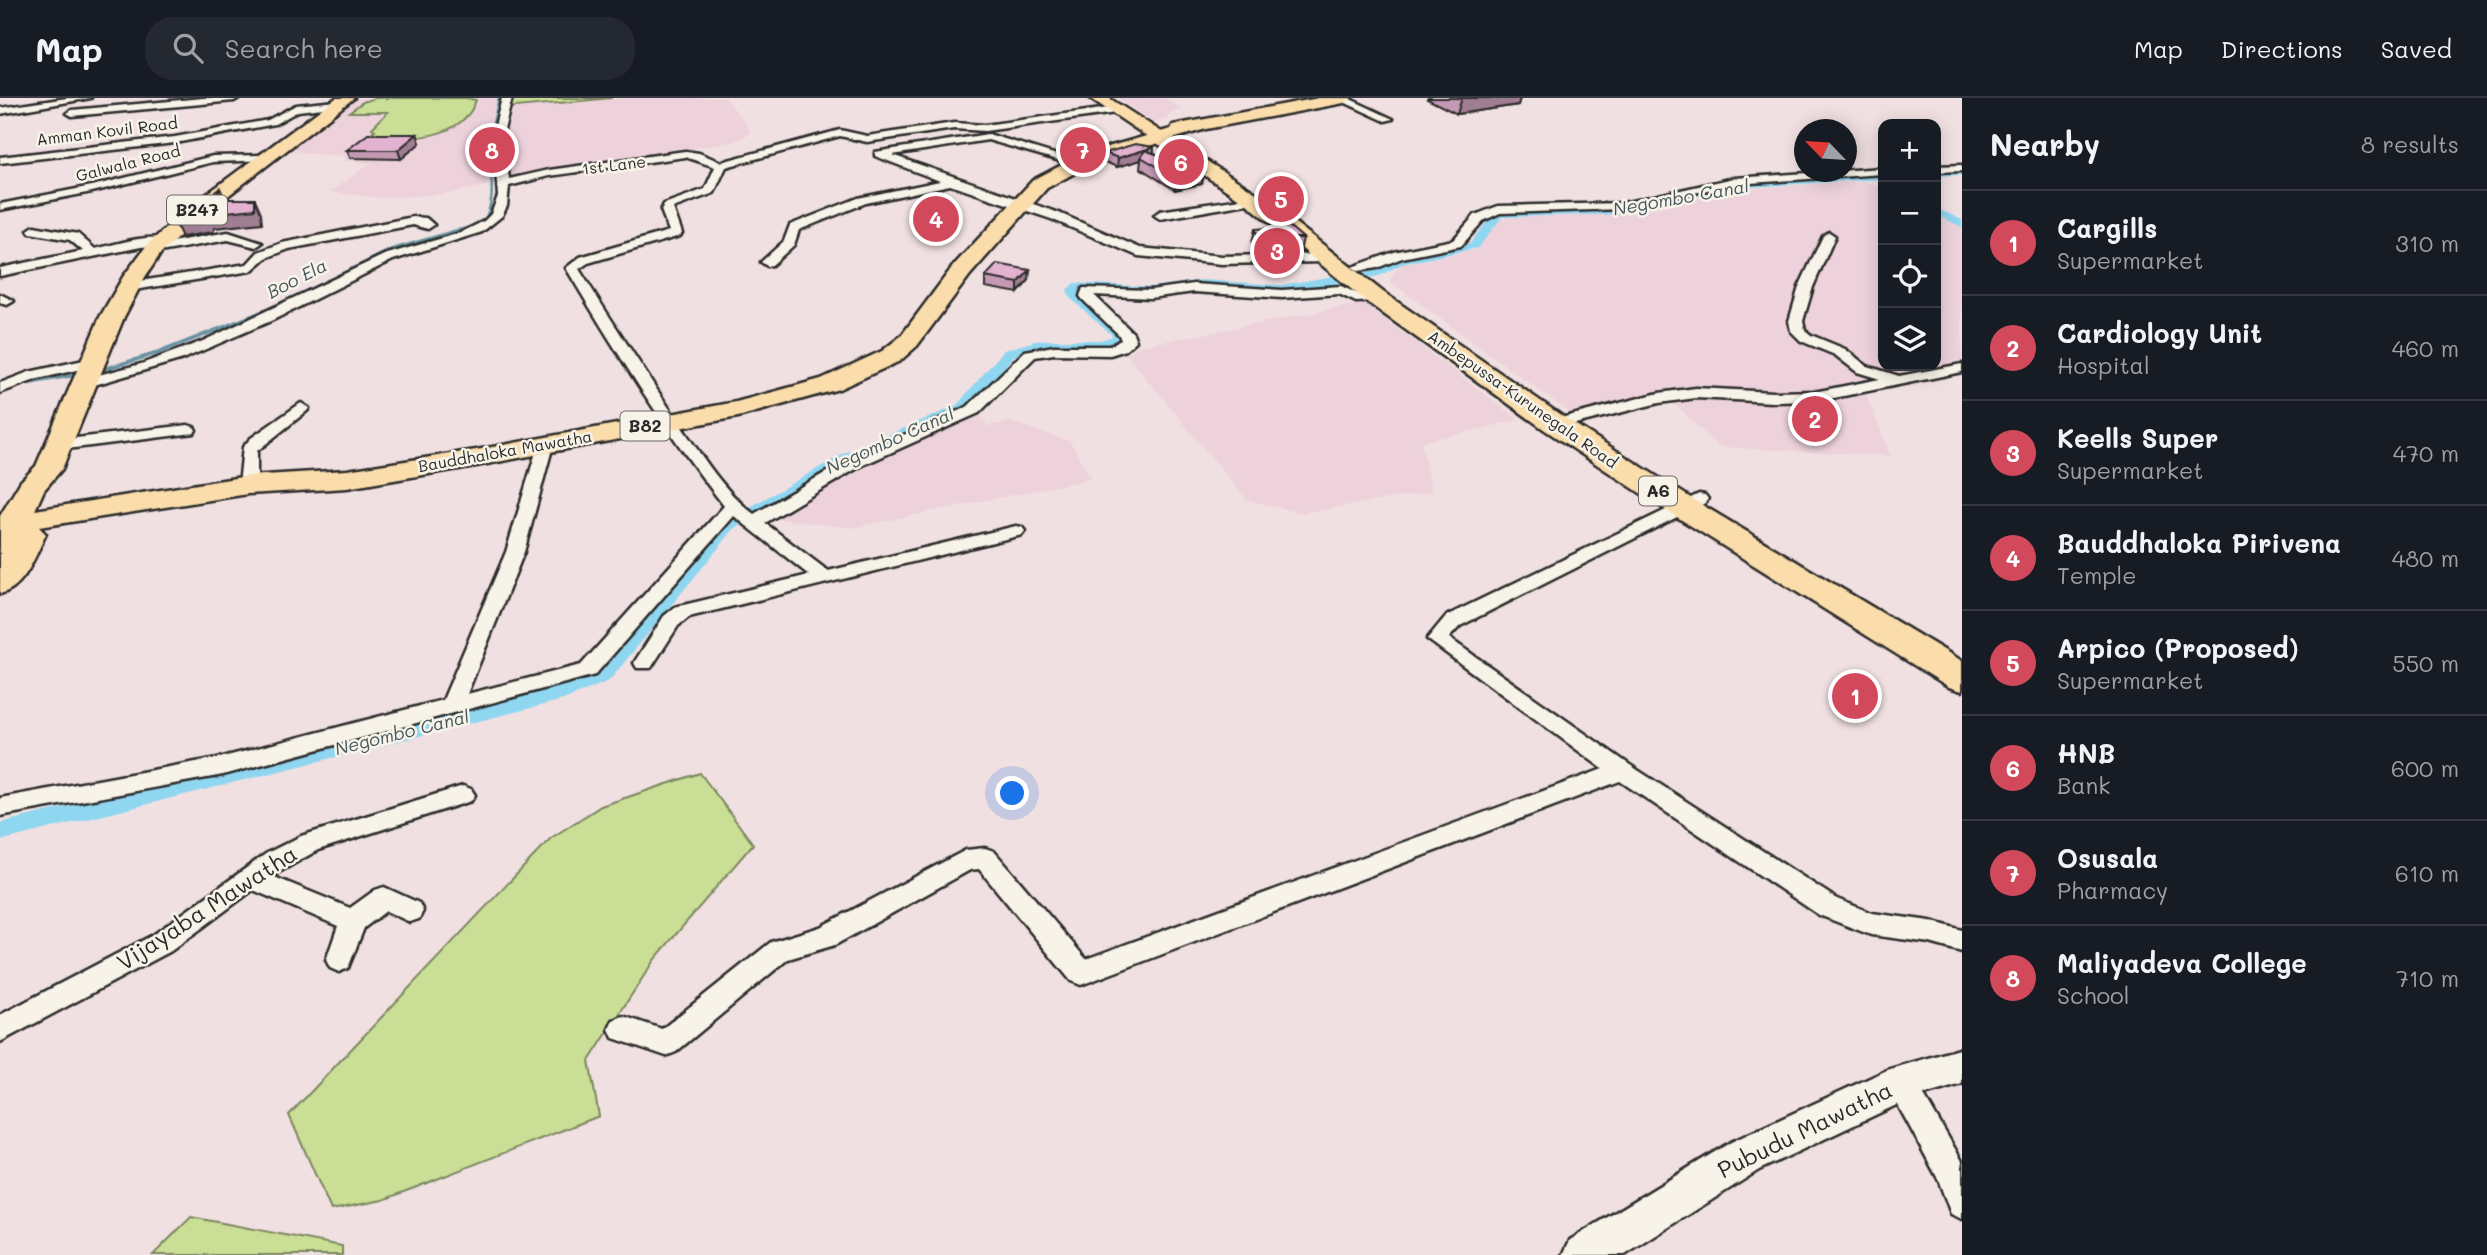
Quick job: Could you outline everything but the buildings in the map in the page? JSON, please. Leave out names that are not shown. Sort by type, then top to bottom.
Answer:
[{"type":"highway","name":"Ambepussa-Kurunegala Road","points":[[1098,98],[1113,104],[1265,198],[1364,282]]},
{"type":"highway","name":"Ambepussa-Kurunegala Road","points":[[1164,137],[1254,200],[1325,258],[1364,282],[1564,422],[1962,678]]},
{"type":"highway","name":"Ambepussa-Kurunegala Road","points":[[1691,503],[1962,655]]},
{"type":"main road","name":"B82","points":[[1164,137],[1307,100],[1342,98]]},
{"type":"main road","name":"B247","points":[[0,584],[14,567],[15,529],[31,487],[54,458],[88,374],[128,287],[158,245],[264,158],[342,101]]},
{"type":"main road","name":"Bauddhaloka Mawatha","points":[[15,529],[99,514],[122,506],[248,485],[347,479],[545,444],[797,395],[830,384],[891,356],[909,341],[962,270],[1040,184],[1078,163],[1164,137]]},
{"type":"street","points":[[0,111],[86,98]]},
{"type":"street","points":[[72,113],[160,102],[234,98]]},
{"type":"street","points":[[0,388],[34,375],[88,374],[116,377],[168,359],[273,315],[396,255],[466,234],[495,218],[506,184],[498,160],[498,132],[508,98]]},
{"type":"street","points":[[1342,98],[1388,119]]},
{"type":"street","name":"Amman Kovil Road","points":[[0,160],[175,140],[271,121],[296,108],[342,101]]},
{"type":"street","points":[[825,578],[733,507],[698,462],[623,351],[572,268],[584,260],[676,233],[668,206],[710,191],[721,165],[841,133],[867,139],[954,126],[985,128],[1113,104]]},
{"type":"street","points":[[839,118],[849,133]]},
{"type":"street","points":[[1078,163],[989,138],[879,154],[1055,216],[1138,252],[1222,260],[1325,258]]},
{"type":"street","name":"1st Lane","points":[[506,184],[549,173],[668,158],[684,153],[696,153],[721,165]]},
{"type":"street","name":"Galwala Road","points":[[0,207],[92,189],[201,161],[264,158]]},
{"type":"street","points":[[1941,169],[1962,168]]},
{"type":"street","points":[[753,522],[866,456],[972,411],[990,397],[1029,355],[1051,351],[1113,350],[1126,345],[1129,341],[1126,332],[1087,296],[1088,291],[1150,294],[1194,289],[1282,294],[1342,290],[1356,298],[1377,264],[1398,255],[1457,243],[1479,218],[1498,210],[1623,206],[1734,181],[1878,171]]},
{"type":"street","points":[[767,262],[790,242],[794,228],[812,219],[852,203],[933,188],[950,181]]},
{"type":"street","points":[[1160,215],[1254,200]]},
{"type":"street","points":[[128,287],[251,267],[262,255],[286,246],[413,221],[422,221],[428,225]]},
{"type":"street","points":[[34,230],[74,237],[92,253]]},
{"type":"street","points":[[0,272],[55,263],[92,253],[228,236],[256,243]]},
{"type":"street","points":[[1829,236],[1805,287],[1796,321],[1798,331],[1806,338],[1840,352],[1862,369],[1896,380]]},
{"type":"street","points":[[1564,422],[1659,398],[1696,393],[1773,397],[1819,396],[1962,368]]},
{"type":"street","points":[[248,485],[249,451],[301,408]]},
{"type":"street","points":[[54,458],[188,430]]},
{"type":"street","points":[[452,705],[515,552],[545,444]]},
{"type":"street","points":[[1691,503],[1453,621],[1437,639],[1622,771],[1828,907],[1871,924],[1930,932],[1962,941]]},
{"type":"street","points":[[0,807],[223,766],[588,670],[707,533],[733,507]]},
{"type":"street","points":[[645,663],[671,621],[682,612],[1016,531]]},
{"type":"street","points":[[624,1029],[666,1043],[780,950],[826,937],[966,860],[985,858],[1081,973],[1622,771]]},
{"type":"street","name":"Vijayaba Mawatha","points":[[0,1029],[162,943],[276,860],[310,843],[463,795]]},
{"type":"street","points":[[250,878],[353,921]]},
{"type":"street","points":[[339,960],[353,921],[384,898],[410,911]]},
{"type":"street","name":"Pubudu Mawatha","points":[[1592,1253],[1745,1156],[1902,1083],[1962,1066]]},
{"type":"street","points":[[1902,1083],[1951,1172],[1962,1203]]},
{"type":"shaded area","points":[[346,98],[725,98],[747,124],[751,133],[733,142],[696,148],[684,153],[549,173],[446,194],[380,198],[329,192],[371,163],[344,161],[345,156],[303,153],[280,147]]},
{"type":"shaded area","points":[[1117,98],[1165,98],[1182,109],[1169,114],[1166,120],[1153,122]]},
{"type":"shaded area","points":[[1866,181],[1878,187],[1878,371],[1921,371],[1862,384],[1891,456],[1718,447],[1666,395],[1570,413],[1389,281],[1400,265],[1478,249],[1497,220],[1526,213],[1627,214],[1740,189]]},
{"type":"shaded area","points":[[1941,216],[1962,226],[1962,362],[1941,367]]},
{"type":"shaded area","points":[[1364,303],[1519,420],[1421,442],[1432,492],[1303,513],[1247,500],[1126,354],[1140,346]]},
{"type":"shaded area","points":[[978,413],[988,426],[1010,422],[1070,441],[1091,479],[851,528],[780,519],[777,515],[876,459]]},
{"type":"green space","points":[[375,98],[476,100],[469,114],[444,131],[412,138],[364,138],[375,130],[372,128],[388,112],[349,112],[363,102]]},
{"type":"green space","points":[[507,98],[612,98],[506,108]]},
{"type":"green space","points":[[700,773],[753,844],[654,960],[589,1061],[599,1116],[383,1200],[331,1210],[289,1115],[551,838],[601,806]]},
{"type":"green space","points":[[191,1217],[342,1246],[342,1255],[153,1255]]},
{"type":"waterway","name":"Boo Ela","points":[[453,232],[483,223],[488,213],[492,193],[490,142],[499,98]]},
{"type":"waterway","name":"Negombo Canal","points":[[1941,173],[1962,172]]},
{"type":"waterway","name":"Negombo Canal","points":[[0,832],[563,693],[602,676],[728,526],[850,456],[961,409],[1009,353],[1039,344],[1100,344],[1111,343],[1120,338],[1119,332],[1074,295],[1073,290],[1078,286],[1152,291],[1203,284],[1281,289],[1309,286],[1379,272],[1398,261],[1474,246],[1499,214],[1619,211],[1733,185],[1878,176]]},
{"type":"waterway","points":[[1941,214],[1962,224]]},
{"type":"waterway","name":"Boo Ela","points":[[97,371],[158,353],[271,308],[391,250],[459,230]]},
{"type":"waterway","name":"Boo Ela","points":[[0,393],[25,384],[81,374]]},
{"type":"place","name":"Maliyadeva College","points":[[492,150]]},
{"type":"place","name":"Osusala","points":[[1083,150]]},
{"type":"place","name":"HNB","points":[[1181,162]]},
{"type":"place","name":"Arpico (Proposed)","points":[[1281,199]]},
{"type":"place","name":"Bauddhaloka Pirivena","points":[[936,219]]},
{"type":"place","name":"Keells Super","points":[[1277,251]]},
{"type":"place","name":"Cardiology Unit","points":[[1815,419]]},
{"type":"place","name":"Cargills","points":[[1855,696]]}]
